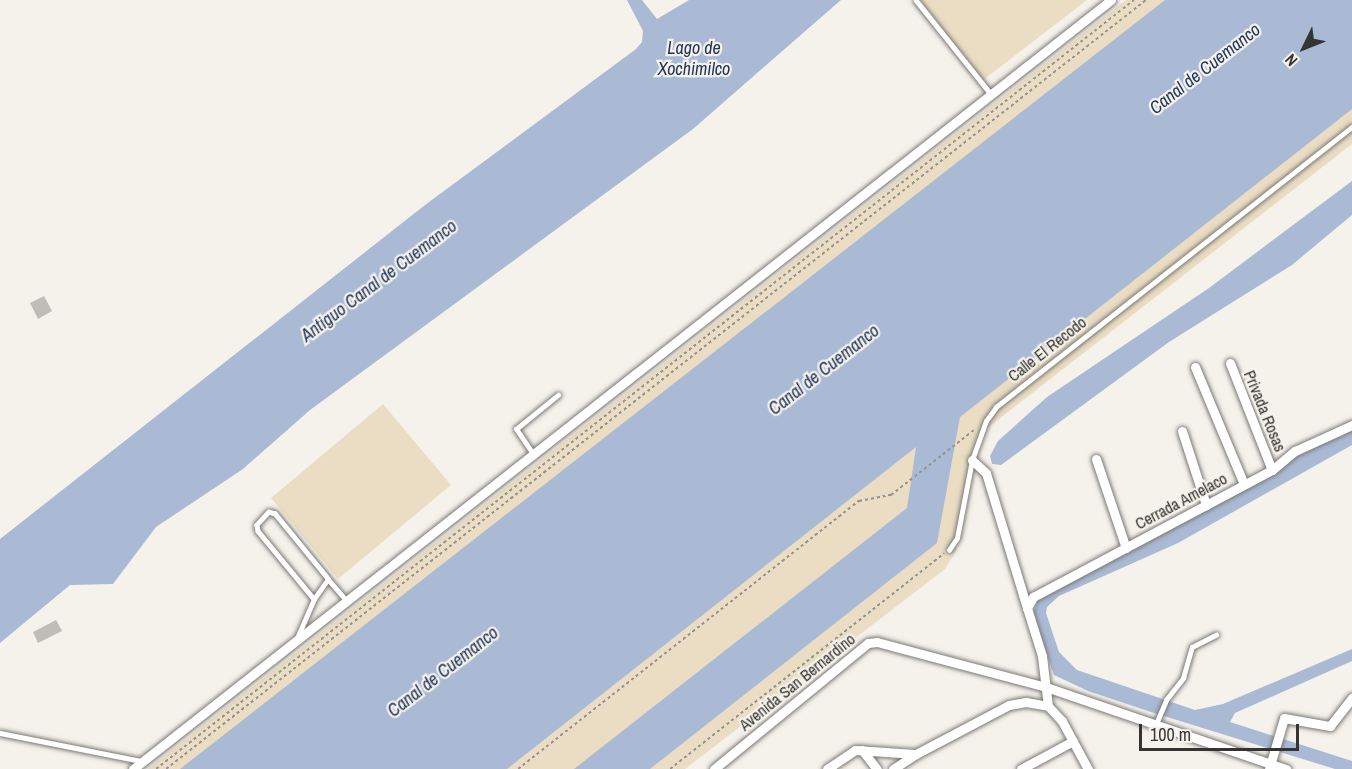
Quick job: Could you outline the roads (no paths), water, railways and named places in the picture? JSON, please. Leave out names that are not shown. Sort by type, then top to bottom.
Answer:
[{"type":"street","points":[[133,769],[1111,0]]},
{"type":"street","name":"Privada Rosas","points":[[1230,363],[1272,470]]},
{"type":"street","points":[[1195,367],[1244,484]]},
{"type":"street","name":"Cerrada Amelaco","points":[[1027,608],[1037,595],[1272,470],[1295,451],[1352,425]]},
{"type":"street","points":[[1182,431],[1206,505]]},
{"type":"street","points":[[1096,459],[1126,548]]},
{"type":"street","points":[[972,460],[986,473],[1027,608],[1046,687],[1048,706]]},
{"type":"street","name":"Avenida San Bernardino","points":[[714,769],[868,644],[887,643],[1157,720],[1286,769]]},
{"type":"street","points":[[1271,764],[1281,721],[1288,716],[1330,726],[1352,698]]},
{"type":"street","points":[[893,769],[916,754],[1009,705],[1026,702],[1048,706],[1062,721],[1088,769]]},
{"type":"street","points":[[1022,769],[1073,741]]},
{"type":"street","points":[[827,769],[848,752],[862,750],[916,754]]},
{"type":"street","points":[[862,750],[877,769]]},
{"type":"lane","points":[[916,0],[991,94]]},
{"type":"lane","name":"Calle El Recodo","points":[[949,550],[957,538],[972,460],[986,421],[996,407],[1352,127]]},
{"type":"lane","points":[[533,454],[516,429],[558,395]]},
{"type":"lane","points":[[314,599],[258,531],[258,525],[269,512],[275,514],[347,601]]},
{"type":"lane","points":[[296,641],[314,599],[328,579]]},
{"type":"lane","points":[[1157,720],[1166,700],[1183,678],[1192,647],[1216,635]]},
{"type":"lane","points":[[0,733],[142,761]]},
{"type":"water","name":"Lago de Xochimilco","points":[[627,0],[642,0],[657,19],[689,0],[841,0],[693,129],[310,410],[243,469],[156,527],[113,584],[70,585],[0,643],[0,539],[425,205],[636,49],[642,42],[643,31]]},
{"type":"water","name":"Canal de Cuemanco","points":[[1165,0],[1352,0],[1352,109],[960,417],[937,543],[650,769],[574,769],[907,508],[916,447],[507,769],[180,769]]},
{"type":"water","points":[[1352,181],[1352,215],[1292,265],[1169,342],[1001,465],[992,464],[990,456],[998,441],[1047,397],[1209,288]]},
{"type":"water","points":[[1352,429],[1352,445],[1178,543],[1059,596],[1047,607],[1046,613],[1059,652],[1077,670],[1195,710],[1223,704],[1352,649],[1352,661],[1235,713],[1230,722],[1352,761],[1352,769],[1335,769],[1154,713],[1088,691],[1054,675],[1033,615],[1038,599],[1293,457]]},
{"type":"water label","name":"Antiguo Canal de Cuemanco","points":[[379,281]]}]
